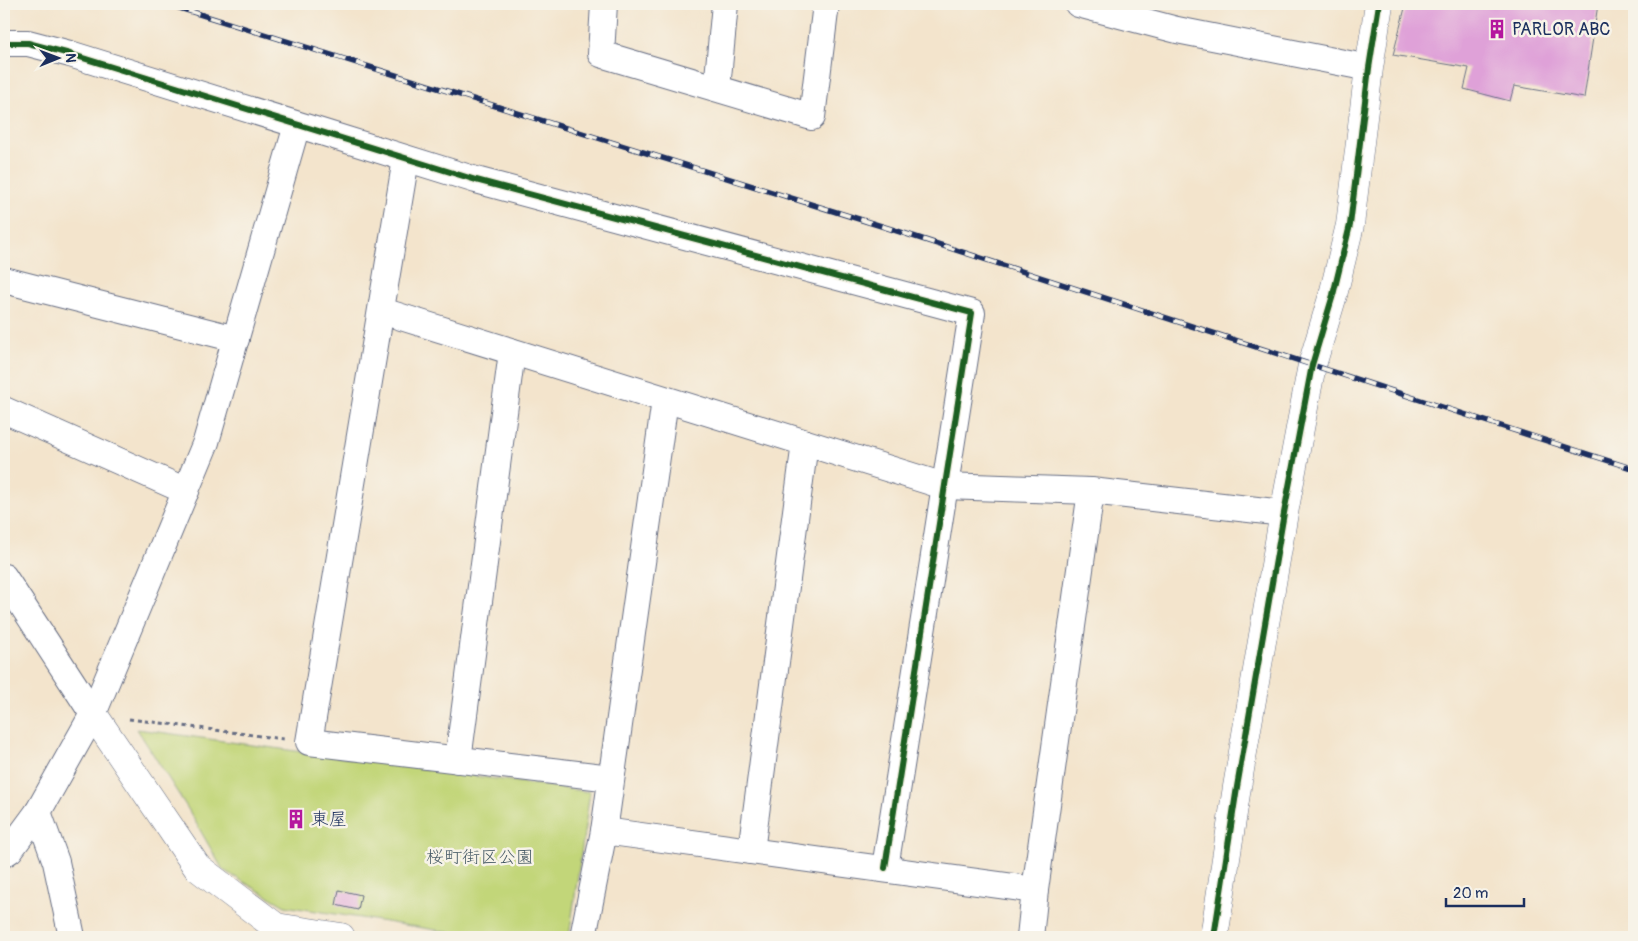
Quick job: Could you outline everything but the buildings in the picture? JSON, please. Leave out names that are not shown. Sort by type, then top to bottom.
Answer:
[{"type":"street","points":[[604,4],[601,54],[812,117],[826,4]]},
{"type":"street","points":[[717,88],[725,4]]},
{"type":"street","points":[[1078,4],[1177,30],[1369,68]]},
{"type":"street","points":[[1214,937],[1237,787],[1284,513],[1312,365],[1333,295],[1350,226],[1369,68],[1379,4]]},
{"type":"street","points":[[4,43],[28,43],[70,54],[406,159],[486,182],[972,313],[885,868]]},
{"type":"street","points":[[4,854],[10,850],[13,832],[38,812],[93,714],[206,442],[297,125]]},
{"type":"street","points":[[406,159],[309,742],[611,778]]},
{"type":"street","points":[[4,280],[236,339]]},
{"type":"street","points":[[382,311],[944,486],[1090,491],[1284,513]]},
{"type":"street","points":[[458,760],[512,352]]},
{"type":"street","points":[[583,937],[604,831],[665,400]]},
{"type":"street","points":[[4,410],[186,491]]},
{"type":"street","points":[[751,851],[805,443]]},
{"type":"street","points":[[1030,937],[1090,491]]},
{"type":"street","points":[[4,577],[93,714],[197,867],[275,932],[341,937]]},
{"type":"street","points":[[38,812],[56,862],[72,937]]},
{"type":"street","points":[[604,831],[1035,890]]},
{"type":"path","points":[[93,714],[309,742]]},
{"type":"green space","name":"桜町街区公園","points":[[137,729],[590,792],[569,937],[480,937],[285,906],[223,870],[188,809]]},
{"type":"railway","points":[[167,4],[891,229],[1634,469]]},
{"type":"cycle path","points":[[1214,937],[1237,787],[1284,513],[1312,365],[1333,295],[1350,225],[1369,68],[1379,4]]},
{"type":"cycle path","points":[[4,43],[28,43],[70,54],[476,180],[972,313],[885,868]]},
{"type":"place","name":"PARLOR ABC","points":[[1497,29]]},
{"type":"place","name":"東屋","points":[[296,819]]}]
